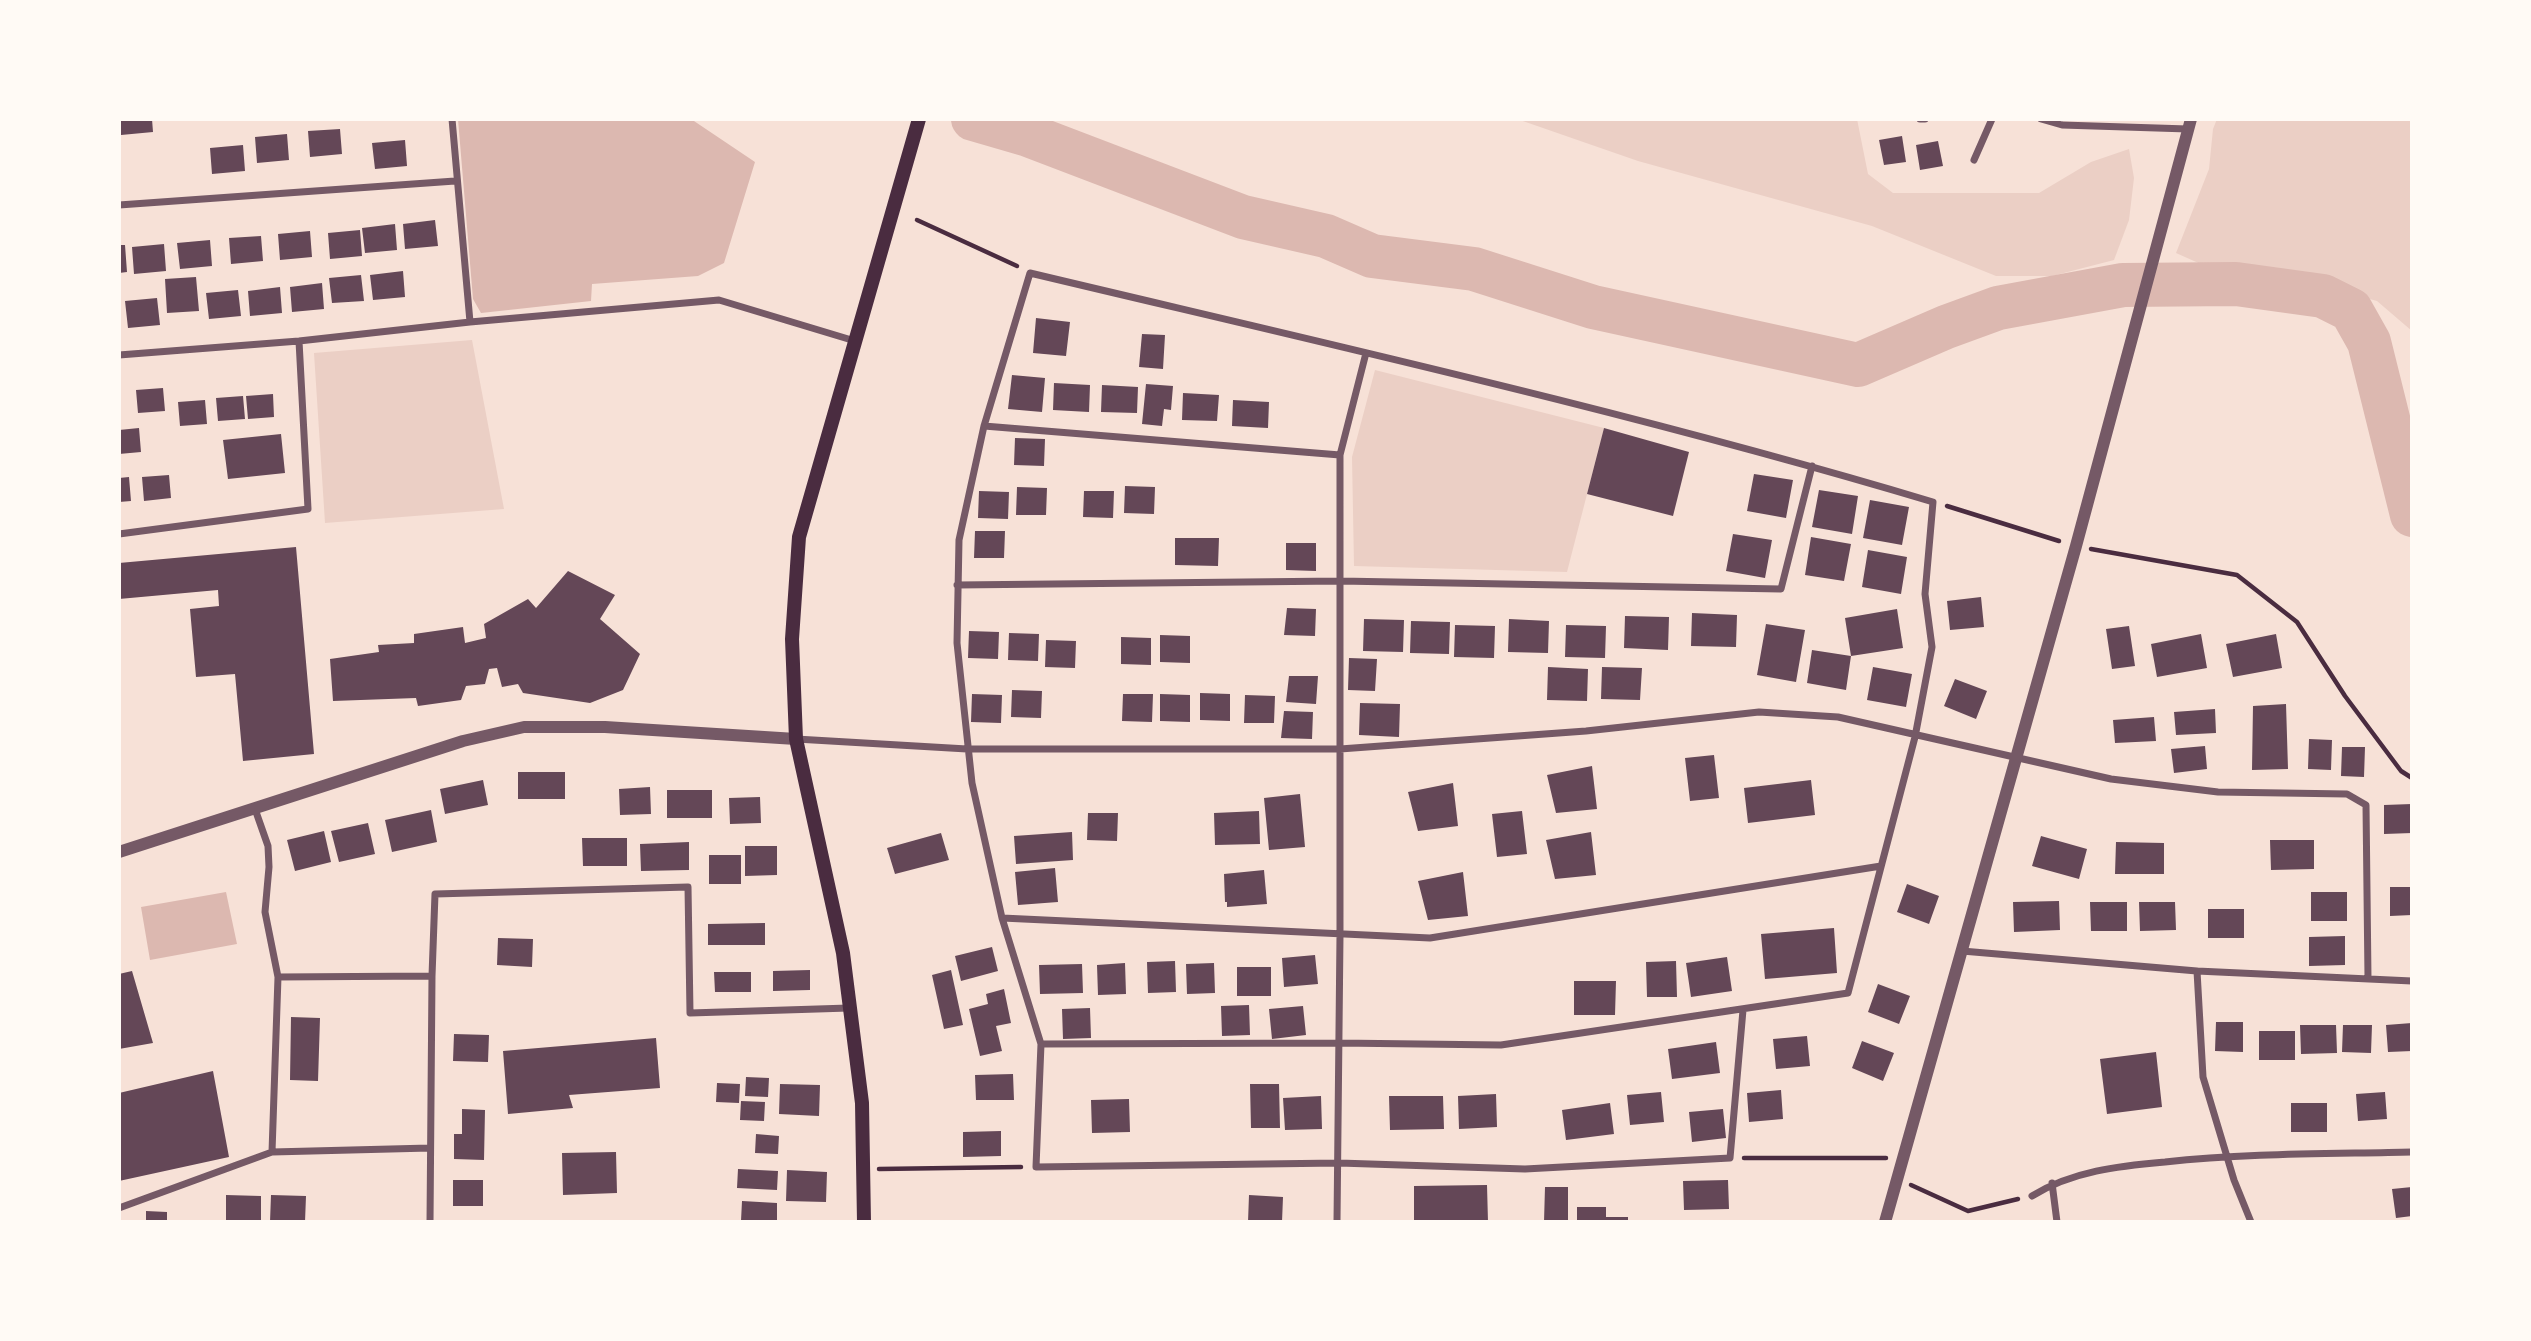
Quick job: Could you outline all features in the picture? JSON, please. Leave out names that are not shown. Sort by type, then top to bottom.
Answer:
[{"type":"main road","points":[[864,1222],[862,1103],[843,953],[796,739],[792,639],[799,537],[919,119]]},
{"type":"street","points":[[452,119],[455,181],[470,322]]},
{"type":"street","points":[[1975,160],[1992,119]]},
{"type":"street","points":[[1885,1222],[2076,546],[2190,124],[2062,125],[2041,119]]},
{"type":"street","points":[[119,205],[455,181]]},
{"type":"street","points":[[1041,1044],[1501,1045],[1848,993],[1915,737],[1932,647],[1925,594],[1933,502],[1812,466],[1366,353],[1030,272],[984,426],[959,540],[957,643],[972,783],[1002,918],[1041,1044],[1036,1167],[1339,1163],[1525,1169],[1730,1158],[1742,1010]]},
{"type":"street","points":[[119,355],[299,341],[470,322],[719,300],[856,341]]},
{"type":"street","points":[[119,534],[308,509],[299,341]]},
{"type":"street","points":[[1337,1222],[1340,455],[1366,353]]},
{"type":"street","points":[[984,426],[1340,455]]},
{"type":"street","points":[[957,585],[1340,581],[1781,589],[1812,466]]},
{"type":"street","points":[[119,852],[463,741],[524,727],[605,727],[967,748],[1340,748],[1586,731],[1759,712],[1838,717],[1915,737],[2111,779],[2218,792],[2347,794],[2366,805],[2368,978]]},
{"type":"street","points":[[256,809],[268,846],[265,912],[278,977],[272,1152]]},
{"type":"street","points":[[1002,918],[1430,938],[1881,866]]},
{"type":"street","points":[[430,1222],[435,894],[688,887],[690,1013],[849,1008]]},
{"type":"street","points":[[1962,950],[2196,971],[2412,981]]},
{"type":"street","points":[[2196,971],[2203,1077],[2234,1181],[2250,1222]]},
{"type":"street","points":[[278,977],[432,976]]},
{"type":"street","points":[[119,1208],[272,1152],[430,1148]]},
{"type":"street","points":[[2032,1196],[2052,1183],[2112,1167],[2227,1155],[2412,1152]]},
{"type":"street","points":[[2052,1183],[2057,1222]]},
{"type":"path","points":[[916,220],[1030,272]]},
{"type":"path","points":[[1933,502],[2076,546],[2237,575],[2297,622],[2345,696],[2401,771],[2412,778]]},
{"type":"path","points":[[1730,1158],[1904,1158]]},
{"type":"path","points":[[864,1169],[1036,1167]]},
{"type":"path","points":[[1898,1179],[1968,1210],[2032,1196]]},
{"type":"shaded area","points":[[458,119],[691,119],[755,162],[724,263],[698,276],[592,284],[591,301],[481,313],[473,299]]},
{"type":"shaded area","points":[[1517,119],[1857,119],[1868,174],[1893,193],[2039,193],[2091,162],[2129,149],[2134,178],[2129,220],[2114,260],[2052,276],[1996,276],[1872,226],[1638,161]]},
{"type":"shaded area","points":[[2217,119],[2412,119],[2412,331],[2377,301],[2305,281],[2248,285],[2176,253],[2209,169],[2213,129]]},
{"type":"shaded area","points":[[472,340],[504,509],[325,523],[314,353]]},
{"type":"shaded area","points":[[1375,370],[1604,428],[1567,572],[1354,566],[1352,457]]},
{"type":"shaded area","points":[[226,892],[237,944],[150,960],[141,907]]},
{"type":"building","points":[[120,119],[152,119],[153,132],[121,135]]},
{"type":"building","points":[[340,129],[342,154],[310,157],[308,131]]},
{"type":"building","points":[[287,134],[289,160],[257,163],[255,137]]},
{"type":"building","points":[[1902,136],[1906,162],[1884,165],[1879,140]]},
{"type":"building","points":[[405,140],[407,166],[375,169],[372,143]]},
{"type":"building","points":[[1938,141],[1943,166],[1920,170],[1916,145]]},
{"type":"building","points":[[243,145],[245,171],[212,174],[210,148]]},
{"type":"building","points":[[435,220],[438,246],[405,249],[403,224]]},
{"type":"building","points":[[395,224],[397,250],[365,253],[362,228]]},
{"type":"building","points":[[360,230],[362,256],[330,259],[328,233]]},
{"type":"building","points":[[310,231],[312,257],[280,260],[278,234]]},
{"type":"building","points":[[261,236],[263,261],[231,264],[229,238]]},
{"type":"building","points":[[210,240],[212,266],[180,269],[177,243]]},
{"type":"building","points":[[164,244],[166,271],[134,274],[132,247]]},
{"type":"building","points":[[119,245],[125,245],[127,272],[119,273]]},
{"type":"building","points":[[403,271],[405,297],[373,300],[370,275]]},
{"type":"building","points":[[361,275],[364,301],[332,303],[329,278]]},
{"type":"building","points":[[196,277],[199,311],[167,313],[165,279]]},
{"type":"building","points":[[322,283],[324,309],[292,312],[290,287]]},
{"type":"building","points":[[280,287],[282,313],[250,316],[248,291]]},
{"type":"building","points":[[238,290],[241,316],[209,319],[206,293]]},
{"type":"building","points":[[157,298],[160,325],[128,328],[125,301]]},
{"type":"building","points":[[1036,318],[1070,322],[1066,356],[1033,353]]},
{"type":"building","points":[[1142,334],[1165,335],[1163,369],[1139,367]]},
{"type":"building","points":[[1012,375],[1045,378],[1042,412],[1008,409]]},
{"type":"building","points":[[1054,383],[1090,385],[1089,412],[1053,410]]},
{"type":"building","points":[[1146,384],[1173,386],[1171,410],[1164,409],[1162,426],[1142,424]]},
{"type":"building","points":[[1102,385],[1138,387],[1137,413],[1101,412]]},
{"type":"building","points":[[163,388],[165,411],[138,413],[136,390]]},
{"type":"building","points":[[1183,393],[1219,395],[1217,421],[1182,420]]},
{"type":"building","points":[[273,394],[274,417],[248,419],[246,396]]},
{"type":"building","points":[[243,396],[245,419],[218,421],[216,398]]},
{"type":"building","points":[[205,400],[207,424],[180,426],[178,402]]},
{"type":"building","points":[[1233,400],[1269,402],[1268,428],[1232,426]]},
{"type":"building","points":[[139,428],[141,452],[119,454],[119,430]]},
{"type":"building","points":[[1604,428],[1689,452],[1673,516],[1587,494]]},
{"type":"building","points":[[281,434],[285,473],[228,479],[223,440]]},
{"type":"building","points":[[1015,438],[1045,439],[1044,466],[1014,465]]},
{"type":"building","points":[[1754,474],[1793,480],[1786,518],[1747,511]]},
{"type":"building","points":[[169,475],[171,498],[144,501],[142,477]]},
{"type":"building","points":[[129,477],[131,501],[119,502],[119,478]]},
{"type":"building","points":[[1125,486],[1155,487],[1154,514],[1124,513]]},
{"type":"building","points":[[1017,487],[1047,488],[1046,515],[1016,515]]},
{"type":"building","points":[[1819,490],[1858,496],[1852,534],[1812,527]]},
{"type":"building","points":[[979,491],[1009,492],[1008,519],[978,518]]},
{"type":"building","points":[[1084,491],[1114,491],[1113,518],[1083,517]]},
{"type":"building","points":[[1870,500],[1909,507],[1902,545],[1863,538]]},
{"type":"building","points":[[975,531],[1005,531],[1004,558],[974,558]]},
{"type":"building","points":[[1733,534],[1772,540],[1765,578],[1726,571]]},
{"type":"building","points":[[1811,537],[1851,544],[1844,581],[1805,575]]},
{"type":"building","points":[[1175,538],[1219,538],[1218,566],[1175,565]]},
{"type":"building","points":[[1286,543],[1316,543],[1316,571],[1286,570]]},
{"type":"building","points":[[296,547],[314,754],[243,761],[235,674],[196,677],[190,609],[219,606],[218,590],[119,599],[119,563]]},
{"type":"building","points":[[1868,550],[1907,557],[1901,594],[1862,587]]},
{"type":"building","points":[[568,571],[615,595],[600,619],[640,654],[623,690],[590,703],[523,693],[518,684],[502,687],[497,668],[489,669],[485,684],[466,686],[461,700],[418,706],[416,698],[333,701],[330,659],[379,652],[378,645],[414,643],[414,634],[463,627],[465,643],[486,638],[484,624],[528,599],[536,608]]},
{"type":"building","points":[[1981,597],[1984,627],[1950,630],[1947,601]]},
{"type":"building","points":[[1287,608],[1316,609],[1315,636],[1284,635]]},
{"type":"building","points":[[1897,609],[1903,648],[1851,656],[1845,618]]},
{"type":"building","points":[[1692,613],[1737,615],[1736,647],[1691,646]]},
{"type":"building","points":[[1625,616],[1669,617],[1668,650],[1624,648]]},
{"type":"building","points":[[1364,619],[1404,620],[1403,652],[1363,651]]},
{"type":"building","points":[[1509,619],[1549,621],[1548,653],[1508,652]]},
{"type":"building","points":[[1411,621],[1450,622],[1449,654],[1410,653]]},
{"type":"building","points":[[1766,624],[1805,630],[1796,682],[1757,675]]},
{"type":"building","points":[[1455,625],[1495,626],[1494,658],[1454,657]]},
{"type":"building","points":[[1566,625],[1606,626],[1605,658],[1565,657]]},
{"type":"building","points":[[2129,626],[2135,666],[2112,669],[2106,629]]},
{"type":"building","points":[[969,631],[999,632],[998,659],[968,658]]},
{"type":"building","points":[[1009,633],[1039,634],[1038,661],[1008,660]]},
{"type":"building","points":[[2201,634],[2207,668],[2157,677],[2151,644]]},
{"type":"building","points":[[2276,634],[2282,668],[2233,677],[2226,644]]},
{"type":"building","points":[[1160,635],[1190,636],[1190,663],[1160,662]]},
{"type":"building","points":[[1121,637],[1151,638],[1151,665],[1121,664]]},
{"type":"building","points":[[1046,640],[1076,641],[1075,668],[1045,667]]},
{"type":"building","points":[[1812,650],[1851,656],[1846,690],[1807,683]]},
{"type":"building","points":[[1349,658],[1377,659],[1375,691],[1348,690]]},
{"type":"building","points":[[1548,667],[1588,669],[1587,701],[1547,700]]},
{"type":"building","points":[[1602,667],[1642,668],[1640,700],[1601,699]]},
{"type":"building","points":[[1873,667],[1912,674],[1906,707],[1867,700]]},
{"type":"building","points":[[1289,676],[1318,676],[1316,704],[1286,702]]},
{"type":"building","points":[[1955,679],[1987,691],[1976,719],[1944,706]]},
{"type":"building","points":[[1012,690],[1042,691],[1041,718],[1011,717]]},
{"type":"building","points":[[1200,693],[1230,694],[1230,721],[1200,720]]},
{"type":"building","points":[[972,694],[1002,695],[1001,723],[971,722]]},
{"type":"building","points":[[1123,694],[1153,694],[1152,722],[1122,721]]},
{"type":"building","points":[[1160,694],[1190,695],[1190,722],[1160,721]]},
{"type":"building","points":[[1245,695],[1275,696],[1274,723],[1244,723]]},
{"type":"building","points":[[1360,703],[1400,704],[1399,737],[1359,735]]},
{"type":"building","points":[[2286,704],[2288,769],[2252,770],[2253,706]]},
{"type":"building","points":[[2215,709],[2216,733],[2176,735],[2174,712]]},
{"type":"building","points":[[1284,711],[1313,712],[1312,739],[1281,738]]},
{"type":"building","points":[[2154,717],[2156,741],[2115,743],[2113,720]]},
{"type":"building","points":[[2309,739],[2332,740],[2331,770],[2308,769]]},
{"type":"building","points":[[2205,746],[2207,769],[2174,773],[2171,749]]},
{"type":"building","points":[[2342,747],[2365,747],[2364,777],[2341,776]]},
{"type":"building","points":[[1714,755],[1719,798],[1690,801],[1685,758]]},
{"type":"building","points":[[1592,766],[1597,809],[1556,813],[1547,775]]},
{"type":"building","points":[[518,772],[565,772],[565,799],[518,799]]},
{"type":"building","points":[[483,780],[488,805],[445,814],[440,789]]},
{"type":"building","points":[[1811,780],[1815,815],[1748,823],[1744,788]]},
{"type":"building","points":[[1453,783],[1458,826],[1418,831],[1408,792]]},
{"type":"building","points":[[650,787],[651,814],[620,815],[619,789]]},
{"type":"building","points":[[667,790],[712,790],[712,818],[667,818]]},
{"type":"building","points":[[1300,794],[1305,847],[1269,850],[1264,798]]},
{"type":"building","points":[[760,797],[761,823],[730,824],[729,798]]},
{"type":"building","points":[[2412,804],[2412,833],[2384,834],[2384,805]]},
{"type":"building","points":[[431,810],[437,842],[392,852],[385,820]]},
{"type":"building","points":[[1259,811],[1260,844],[1215,845],[1214,813]]},
{"type":"building","points":[[1522,811],[1527,854],[1497,857],[1492,814]]},
{"type":"building","points":[[1088,813],[1118,813],[1117,841],[1087,840]]},
{"type":"building","points":[[368,823],[375,854],[339,862],[331,831]]},
{"type":"building","points":[[324,831],[331,862],[295,871],[287,840]]},
{"type":"building","points":[[1072,832],[1073,860],[1016,864],[1014,836]]},
{"type":"building","points":[[1591,832],[1596,875],[1555,879],[1546,840]]},
{"type":"building","points":[[941,833],[949,860],[895,874],[887,848]]},
{"type":"building","points":[[2041,836],[2087,849],[2079,879],[2032,866]]},
{"type":"building","points":[[582,838],[627,838],[627,866],[583,866]]},
{"type":"building","points":[[2270,840],[2314,840],[2314,869],[2271,870]]},
{"type":"building","points":[[689,842],[689,870],[641,871],[640,844]]},
{"type":"building","points":[[2116,842],[2164,843],[2164,874],[2115,874]]},
{"type":"building","points":[[745,846],[777,846],[777,875],[745,876]]},
{"type":"building","points":[[709,855],[741,855],[741,884],[709,884]]},
{"type":"building","points":[[1055,868],[1058,902],[1018,905],[1015,872]]},
{"type":"building","points":[[1264,870],[1267,904],[1227,907],[1224,874]]},
{"type":"building","points":[[1463,872],[1468,916],[1428,920],[1418,881]]},
{"type":"building","points":[[1907,884],[1939,896],[1929,924],[1897,912]]},
{"type":"building","points":[[2390,887],[2412,887],[2412,915],[2390,916]]},
{"type":"building","points":[[2311,892],[2347,892],[2347,921],[2311,921]]},
{"type":"building","points":[[2059,901],[2060,930],[2014,932],[2013,902]]},
{"type":"building","points":[[2090,902],[2127,902],[2127,931],[2091,931]]},
{"type":"building","points":[[2139,902],[2175,902],[2176,930],[2140,931]]},
{"type":"building","points":[[2208,909],[2244,909],[2244,938],[2208,938]]},
{"type":"building","points":[[765,923],[765,945],[708,945],[708,924]]},
{"type":"building","points":[[1834,928],[1837,973],[1765,979],[1761,934]]},
{"type":"building","points":[[2345,936],[2345,965],[2309,966],[2309,937]]},
{"type":"building","points":[[498,938],[533,939],[532,967],[497,965]]},
{"type":"building","points":[[992,947],[998,971],[961,981],[955,956]]},
{"type":"building","points":[[1315,955],[1318,984],[1284,987],[1282,958]]},
{"type":"building","points":[[1727,957],[1732,991],[1691,997],[1686,963]]},
{"type":"building","points":[[1175,961],[1176,992],[1148,993],[1147,962]]},
{"type":"building","points":[[1676,961],[1677,997],[1647,997],[1646,962]]},
{"type":"building","points":[[1125,963],[1126,994],[1098,995],[1097,965]]},
{"type":"building","points":[[1214,963],[1215,993],[1187,994],[1186,964]]},
{"type":"building","points":[[1082,964],[1083,993],[1040,994],[1039,965]]},
{"type":"building","points":[[1237,967],[1271,967],[1271,996],[1237,996]]},
{"type":"building","points":[[810,970],[810,990],[773,991],[773,971]]},
{"type":"building","points":[[951,970],[963,1025],[944,1029],[932,975]]},
{"type":"building","points":[[132,971],[153,1043],[119,1049],[119,974]]},
{"type":"building","points":[[714,972],[751,972],[751,992],[715,992]]},
{"type":"building","points":[[1574,981],[1616,981],[1615,1015],[1574,1015]]},
{"type":"building","points":[[1878,984],[1910,996],[1899,1024],[1868,1012]]},
{"type":"building","points":[[1004,989],[1011,1023],[996,1026],[1002,1051],[980,1056],[969,1009],[988,1004],[986,994]]},
{"type":"building","points":[[1249,1005],[1250,1035],[1222,1036],[1221,1006]]},
{"type":"building","points":[[1303,1006],[1306,1035],[1272,1039],[1269,1009]]},
{"type":"building","points":[[1090,1008],[1091,1038],[1063,1039],[1062,1009]]},
{"type":"building","points":[[291,1017],[320,1018],[318,1081],[290,1080]]},
{"type":"building","points":[[2216,1022],[2243,1022],[2243,1052],[2215,1051]]},
{"type":"building","points":[[2412,1023],[2412,1051],[2388,1052],[2386,1025]]},
{"type":"building","points":[[2300,1025],[2336,1025],[2337,1053],[2301,1054]]},
{"type":"building","points":[[2343,1025],[2372,1025],[2371,1053],[2342,1052]]},
{"type":"building","points":[[2259,1031],[2295,1031],[2295,1060],[2259,1060]]},
{"type":"building","points":[[454,1034],[489,1035],[488,1062],[453,1061]]},
{"type":"building","points":[[1807,1036],[1810,1066],[1776,1069],[1773,1039]]},
{"type":"building","points":[[656,1038],[660,1088],[569,1095],[573,1108],[508,1114],[503,1051]]},
{"type":"building","points":[[1862,1041],[1894,1053],[1883,1081],[1852,1068]]},
{"type":"building","points":[[1716,1042],[1720,1073],[1672,1079],[1668,1049]]},
{"type":"building","points":[[2156,1052],[2162,1107],[2107,1114],[2100,1059]]},
{"type":"building","points":[[213,1071],[229,1157],[119,1181],[119,1093]]},
{"type":"building","points":[[1013,1074],[1014,1100],[976,1100],[975,1075]]},
{"type":"building","points":[[746,1077],[769,1078],[768,1097],[745,1096]]},
{"type":"building","points":[[717,1083],[740,1084],[739,1103],[716,1102]]},
{"type":"building","points":[[780,1084],[820,1085],[819,1116],[779,1114]]},
{"type":"building","points":[[1250,1084],[1279,1084],[1280,1128],[1251,1128]]},
{"type":"building","points":[[1781,1090],[1783,1119],[1749,1122],[1747,1093]]},
{"type":"building","points":[[1661,1092],[1664,1122],[1630,1125],[1627,1095]]},
{"type":"building","points":[[2385,1092],[2387,1119],[2358,1121],[2356,1094]]},
{"type":"building","points":[[1496,1094],[1497,1127],[1459,1129],[1458,1096]]},
{"type":"building","points":[[1321,1096],[1322,1129],[1285,1130],[1283,1098]]},
{"type":"building","points":[[1389,1096],[1443,1096],[1444,1129],[1390,1130]]},
{"type":"building","points":[[1129,1099],[1130,1132],[1092,1133],[1091,1100]]},
{"type":"building","points":[[741,1101],[765,1102],[764,1121],[740,1120]]},
{"type":"building","points":[[1610,1103],[1614,1134],[1566,1140],[1562,1110]]},
{"type":"building","points":[[2291,1103],[2327,1103],[2327,1132],[2291,1132]]},
{"type":"building","points":[[462,1109],[485,1110],[484,1160],[454,1159],[454,1134],[462,1134]]},
{"type":"building","points":[[1723,1109],[1726,1138],[1692,1142],[1689,1112]]},
{"type":"building","points":[[1001,1131],[1001,1156],[963,1157],[963,1132]]},
{"type":"building","points":[[756,1134],[779,1136],[778,1154],[755,1153]]},
{"type":"building","points":[[616,1152],[617,1193],[563,1195],[562,1153]]},
{"type":"building","points":[[738,1169],[778,1171],[777,1190],[737,1188]]},
{"type":"building","points":[[787,1170],[827,1172],[826,1202],[786,1201]]},
{"type":"building","points":[[453,1180],[483,1180],[483,1206],[453,1206]]},
{"type":"building","points":[[1728,1180],[1729,1209],[1684,1210],[1683,1181]]},
{"type":"building","points":[[1487,1185],[1488,1222],[1414,1222],[1414,1186]]},
{"type":"building","points":[[1545,1187],[1568,1187],[1568,1222],[1544,1222]]},
{"type":"building","points":[[2412,1187],[2412,1216],[2396,1218],[2392,1189]]},
{"type":"building","points":[[226,1195],[261,1196],[261,1222],[226,1222]]},
{"type":"building","points":[[271,1195],[306,1196],[305,1222],[270,1222]]},
{"type":"building","points":[[1249,1195],[1283,1197],[1282,1222],[1248,1222]]},
{"type":"building","points":[[742,1201],[777,1203],[777,1222],[741,1221]]},
{"type":"building","points":[[1577,1207],[1606,1207],[1606,1217],[1628,1217],[1628,1222],[1577,1222]]},
{"type":"building","points":[[146,1211],[167,1212],[167,1222],[146,1222]]},
{"type":"waterway","points":[[973,119],[1028,135],[1243,217],[1326,236],[1372,256],[1474,269],[1593,307],[1858,365],[1998,308],[2123,285],[2236,284],[2323,296],[2351,310],[2369,342],[2412,515]]}]
